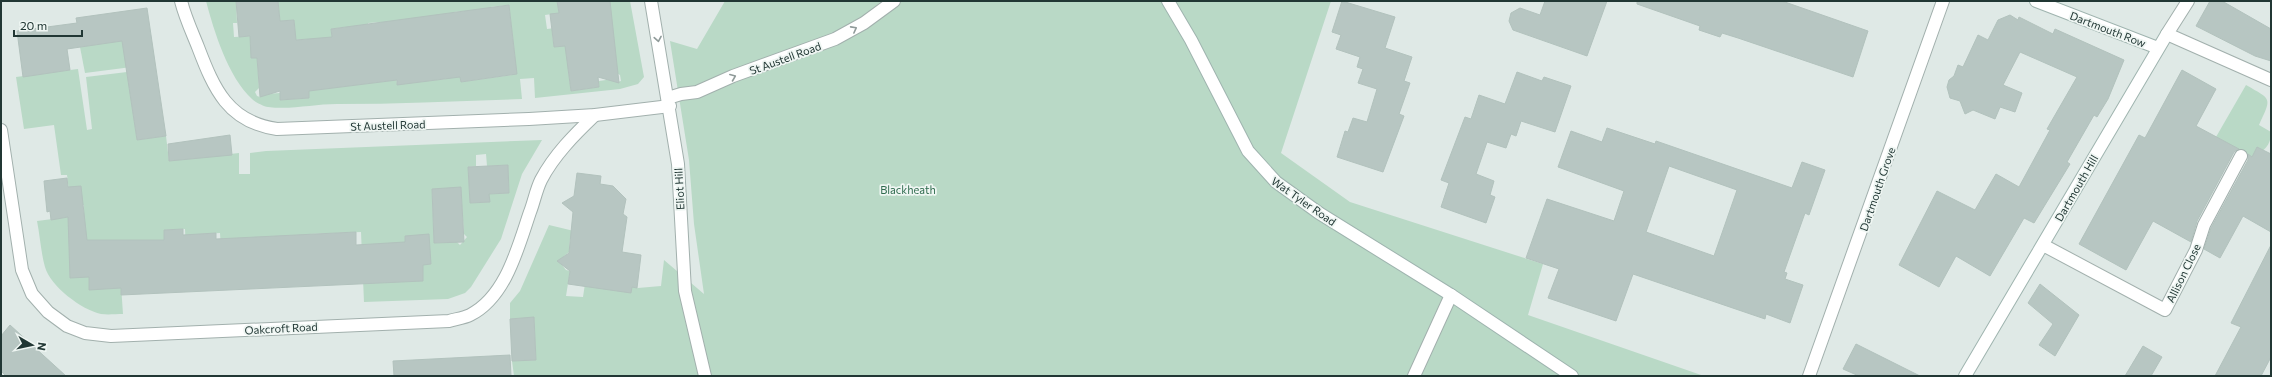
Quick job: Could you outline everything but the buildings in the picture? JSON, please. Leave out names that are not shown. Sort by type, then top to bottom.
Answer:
[{"type":"street","name":"St Austell Road","points":[[181,1],[211,80],[220,96],[232,110],[248,122],[264,128],[277,129],[595,115],[669,102],[681,94],[697,92],[733,76],[835,39],[864,23],[894,1]]},
{"type":"street","name":"Eliot Hill","points":[[651,1],[669,102],[678,164],[685,291],[705,376]]},
{"type":"street","name":"Wat Tyler Road","points":[[1168,1],[1198,52],[1248,151],[1268,174],[1319,213],[1451,294],[1572,376]]},
{"type":"street","name":"Dartmouth Grove","points":[[1809,376],[1943,1]]},
{"type":"street","name":"Dartmouth Row","points":[[2036,1],[2158,48]]},
{"type":"street","name":"Dartmouth Hill","points":[[1965,376],[2166,34],[2188,1]]},
{"type":"street","points":[[2166,34],[2271,80]]},
{"type":"street","name":"Oakcroft Road","points":[[1,130],[22,270],[32,294],[48,312],[67,326],[85,333],[111,336],[449,321],[469,315],[487,303],[500,286],[518,249],[540,182],[552,162],[577,132],[595,115]]},
{"type":"street","name":"Allison Close","points":[[2043,245],[2164,310],[2196,250],[2204,225],[2240,156]]},
{"type":"street","points":[[1414,376],[1451,294]]},
{"type":"green space","points":[[206,1],[236,1],[237,23],[233,23],[234,37],[295,34],[294,20],[280,21],[278,1],[557,1],[559,13],[545,15],[547,29],[605,22],[598,1],[630,1],[644,77],[638,84],[620,89],[535,98],[534,78],[520,79],[522,99],[328,104],[285,108],[268,107],[259,104],[252,99],[243,90],[236,79],[223,53]],"holes":[[[509,5],[515,57],[510,58],[512,75],[461,82],[454,12],[465,11],[468,31],[493,28],[490,7]],[[381,22],[388,81],[338,87],[331,29],[344,27],[369,39],[368,23]],[[552,33],[620,75],[621,81],[617,82],[613,79],[599,81],[599,87],[571,91],[568,69],[570,45],[554,47]],[[307,39],[309,98],[281,100],[280,93],[265,94],[260,97],[257,96],[255,92],[259,88],[257,58],[250,43]],[[444,62],[446,79],[397,84],[395,68]]]},
{"type":"green space","name":"Blackheath","points":[[725,1],[1331,1],[1281,153],[1350,202],[1543,264],[1528,315],[1704,376],[514,376],[512,361],[536,360],[534,318],[510,319],[510,303],[520,291],[549,225],[574,231],[573,239],[570,239],[569,252],[563,257],[562,265],[566,270],[570,271],[566,296],[583,297],[586,277],[638,288],[661,286],[664,260],[704,294],[694,224],[689,160],[670,41],[697,49]]},
{"type":"green space","points":[[151,36],[155,64],[85,73],[80,47]]},
{"type":"green space","points":[[78,69],[87,130],[92,129],[86,77],[127,72],[137,140],[166,136],[169,161],[239,153],[239,174],[250,174],[250,153],[266,151],[542,140],[522,174],[501,239],[471,287],[465,293],[448,299],[364,302],[361,232],[310,234],[221,250],[220,233],[200,234],[186,251],[185,229],[164,230],[164,242],[151,240],[118,241],[123,314],[101,314],[85,308],[68,296],[53,282],[45,267],[37,221],[84,215],[84,205],[74,206],[69,191],[67,175],[61,175],[54,125],[24,129],[16,77]],"holes":[[[486,154],[487,166],[508,165],[509,193],[489,194],[489,202],[470,203],[468,167],[476,166],[476,155]],[[432,189],[461,192],[464,234],[467,237],[460,245],[457,242],[434,243]]]},
{"type":"green space","points":[[2246,85],[2261,94],[2267,100],[2266,109],[2259,125],[2271,132],[2270,141],[2266,148],[2252,157],[2216,137]]}]
